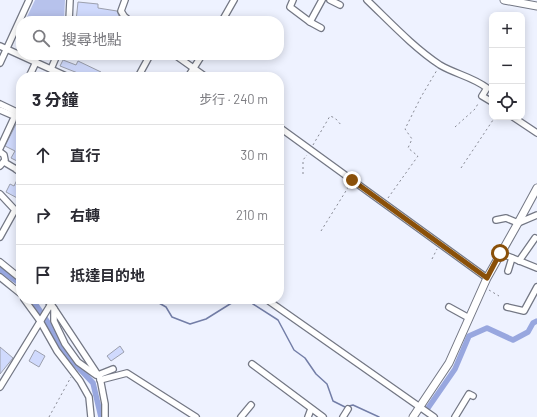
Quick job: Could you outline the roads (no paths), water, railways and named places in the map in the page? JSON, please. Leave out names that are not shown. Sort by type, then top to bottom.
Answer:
[{"type":"main road","points":[[504,0],[537,6]]},
{"type":"main road","points":[[413,417],[449,363],[482,287],[537,188]]},
{"type":"street","points":[[21,16],[29,0]]},
{"type":"street","points":[[69,16],[70,0]]},
{"type":"street","points":[[124,16],[121,12],[125,0]]},
{"type":"street","points":[[225,16],[234,0]]},
{"type":"street","points":[[293,0],[290,7],[310,22],[321,28]]},
{"type":"street","points":[[310,22],[322,0]]},
{"type":"street","points":[[330,0],[340,5]]},
{"type":"street","points":[[366,0],[410,42],[441,65],[478,81],[487,88],[482,96],[489,100]]},
{"type":"street","points":[[0,63],[16,28]]},
{"type":"street","points":[[0,46],[16,53]]},
{"type":"street","points":[[31,60],[57,72]]},
{"type":"street","points":[[51,69],[55,60]]},
{"type":"street","points":[[141,72],[147,60]]},
{"type":"street","points":[[182,60],[199,72]]},
{"type":"street","points":[[191,72],[199,60]]},
{"type":"street","points":[[31,72],[36,62]]},
{"type":"street","points":[[0,104],[16,112]]},
{"type":"street","points":[[0,110],[16,117]]},
{"type":"street","points":[[0,148],[13,120]]},
{"type":"street","points":[[517,120],[537,134]]},
{"type":"street","points":[[284,131],[487,278]]},
{"type":"street","points":[[0,152],[4,155],[5,160],[2,164],[16,170]]},
{"type":"street","points":[[0,194],[15,210],[0,236]]},
{"type":"street","points":[[496,220],[506,218],[518,223],[537,215]]},
{"type":"street","points":[[519,261],[535,238]]},
{"type":"street","points":[[500,253],[537,268]]},
{"type":"street","points":[[508,271],[512,258]]},
{"type":"street","points":[[0,262],[16,275]]},
{"type":"street","points":[[0,277],[16,290]]},
{"type":"street","points":[[507,307],[524,311],[537,287]]},
{"type":"street","points":[[28,304],[41,320],[56,351],[80,381],[89,397],[92,417]]},
{"type":"street","points":[[273,304],[434,417]]},
{"type":"street","points":[[0,385],[52,305]]},
{"type":"street","points":[[52,305],[99,378],[105,404],[105,417]]},
{"type":"street","points":[[52,305],[54,321],[65,344],[78,362],[99,378],[127,373],[196,417]]},
{"type":"street","points":[[449,307],[469,318]]},
{"type":"street","points":[[252,364],[323,417]]},
{"type":"street","points":[[99,378],[113,369]]},
{"type":"street","points":[[455,417],[469,394],[473,396]]},
{"type":"street","points":[[241,417],[251,405]]},
{"type":"street","points":[[308,417],[311,408]]},
{"type":"street","points":[[343,417],[348,408]]},
{"type":"waterway","points":[[0,270],[16,281]]},
{"type":"waterway","points":[[35,304],[47,321],[60,348],[93,383],[101,417]]},
{"type":"waterway","points":[[161,304],[166,307],[172,317],[190,324],[206,319],[230,304]]},
{"type":"waterway","points":[[253,304],[278,320],[294,350],[305,358],[316,374],[327,384],[333,401],[345,407],[353,405],[379,417]]},
{"type":"waterway","points":[[428,408],[455,369],[469,336],[487,328],[513,340],[528,332],[533,323],[537,321]]}]
